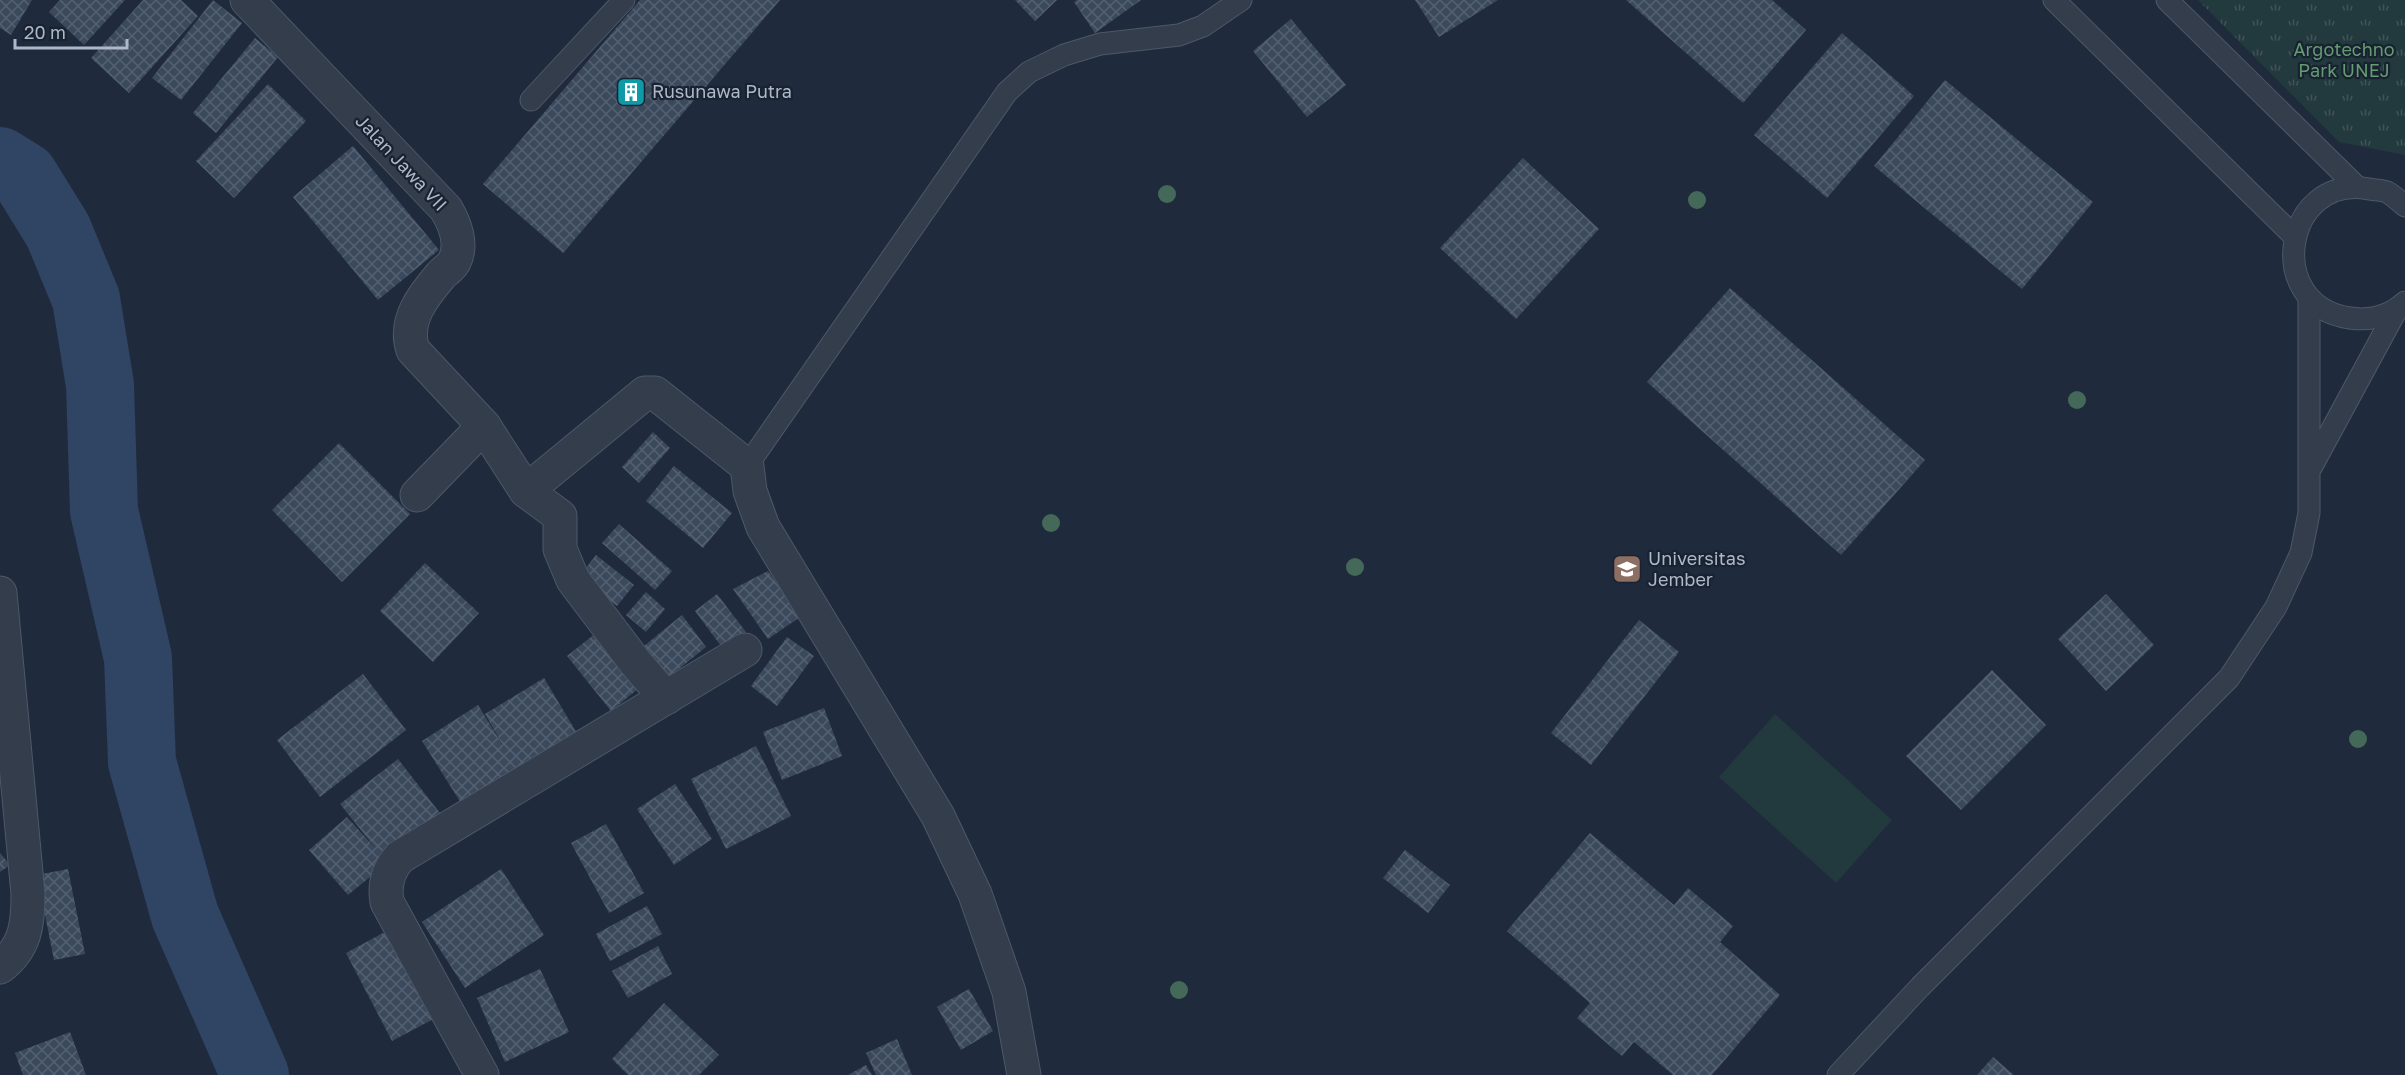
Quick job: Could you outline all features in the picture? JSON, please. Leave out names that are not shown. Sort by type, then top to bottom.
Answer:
[{"type":"street","name":"Jalan Jawa VII","points":[[247,0],[446,209],[453,221],[457,233],[454,261],[426,294],[415,313],[411,325],[410,341],[413,350],[484,426],[526,491]]},
{"type":"street","points":[[666,698],[635,662],[573,580],[560,549],[560,516],[526,491],[645,393],[656,393],[747,466],[750,491],[763,526],[938,816],[975,894],[1009,992],[1024,1075]]},
{"type":"street","points":[[417,495],[484,426]]},
{"type":"street","points":[[0,593],[7,755],[28,894],[25,934],[18,949],[0,967]]},
{"type":"street","points":[[482,1075],[387,902],[386,887],[391,867],[400,857],[745,650]]},
{"type":"lane","points":[[531,100],[624,0]]},
{"type":"lane","points":[[747,466],[1007,92],[1029,72],[1064,55],[1100,44],[1179,35],[1203,26],[1241,0]]},
{"type":"lane","points":[[2054,0],[2295,237]]},
{"type":"lane","points":[[2167,0],[2356,186]]},
{"type":"lane","points":[[2401,305],[2367,320],[2336,316],[2309,298],[2300,285],[2294,269],[2292,253],[2295,237],[2303,217],[2317,201],[2336,190],[2356,186],[2386,192],[2405,206]]},
{"type":"lane","points":[[1838,1075],[1928,979],[2229,678],[2276,607],[2301,553],[2309,513],[2309,298]]},
{"type":"lane","points":[[2310,470],[2401,305]]},
{"type":"green space","name":"Argotechno Park UNEJ","points":[[2198,0],[2405,0],[2405,155],[2339,142]]},
{"type":"green space","points":[[1775,714],[1892,820],[1836,883],[1719,777]]},
{"type":"building","points":[[0,0],[32,0],[11,35],[0,28]]},
{"type":"building","points":[[60,0],[125,0],[84,45],[49,12]]},
{"type":"building","points":[[143,0],[181,0],[198,16],[129,93],[91,58]]},
{"type":"building","points":[[213,0],[242,23],[181,100],[152,78]]},
{"type":"building","name":"Rusunawa Putra","points":[[640,0],[780,0],[563,253],[483,184]]},
{"type":"building","points":[[1015,0],[1057,0],[1035,21]]},
{"type":"building","points":[[1077,0],[1141,0],[1095,33],[1074,2]]},
{"type":"building","points":[[1415,0],[1498,0],[1439,37]]},
{"type":"building","points":[[1626,0],[1772,0],[1806,30],[1743,103]]},
{"type":"building","points":[[1291,19],[1346,85],[1307,117],[1253,51]]},
{"type":"building","points":[[1842,33],[1914,96],[1827,198],[1754,135]]},
{"type":"building","points":[[255,38],[278,57],[216,133],[193,113]]},
{"type":"building","points":[[1945,80],[2093,202],[2022,289],[1874,166]]},
{"type":"building","points":[[268,84],[306,121],[234,198],[196,161]]},
{"type":"building","points":[[353,146],[439,250],[378,300],[293,197]]},
{"type":"building","points":[[1523,158],[1599,229],[1516,319],[1440,248]]},
{"type":"building","points":[[1730,288],[1925,460],[1841,555],[1647,382]]},
{"type":"building","points":[[653,432],[670,448],[639,483],[622,467]]},
{"type":"building","points":[[339,443],[410,514],[342,582],[272,510]]},
{"type":"building","points":[[674,466],[732,513],[703,548],[646,501]]},
{"type":"building","points":[[619,524],[672,571],[655,590],[602,543]]},
{"type":"building","points":[[596,555],[634,585],[617,606],[579,577]]},
{"type":"building","points":[[425,563],[479,613],[433,662],[380,611]]},
{"type":"building","points":[[768,571],[800,617],[768,639],[733,589]]},
{"type":"building","points":[[646,592],[665,609],[646,632],[626,615]]},
{"type":"building","points":[[717,594],[746,632],[724,650],[695,611]]},
{"type":"building","points":[[2106,594],[2154,645],[2106,691],[2058,639]]},
{"type":"building","points":[[682,615],[706,647],[669,677],[644,646]]},
{"type":"building","points":[[1639,620],[1679,652],[1591,765],[1551,733]]},
{"type":"building","points":[[601,629],[645,683],[611,711],[567,656]]},
{"type":"building","points":[[787,637],[814,656],[777,706],[751,686]]},
{"type":"building","points":[[1992,670],[2046,725],[1961,810],[1906,756]]},
{"type":"building","points":[[363,674],[406,730],[320,797],[277,740]]},
{"type":"building","points":[[544,678],[581,740],[466,811],[422,741],[478,705],[505,749],[485,714]]},
{"type":"building","points":[[824,708],[842,756],[782,780],[763,732]]},
{"type":"building","points":[[756,746],[791,816],[726,849],[691,779]]},
{"type":"building","points":[[398,759],[443,817],[348,895],[309,850],[347,817],[377,850],[340,804]]},
{"type":"building","points":[[675,784],[712,839],[674,865],[637,809]]},
{"type":"building","points":[[606,824],[644,893],[609,913],[571,843]]},
{"type":"building","points":[[1590,833],[1674,905],[1688,888],[1733,926],[1720,942],[1780,995],[1712,1075],[1673,1075],[1634,1042],[1622,1056],[1577,1018],[1590,1003],[1507,931]]},
{"type":"building","points":[[1405,850],[1450,885],[1428,913],[1383,878]]},
{"type":"building","points":[[0,853],[10,865],[0,872]]},
{"type":"building","points":[[68,869],[85,954],[54,960],[37,875]]},
{"type":"building","points":[[501,869],[544,935],[465,988],[422,922]]},
{"type":"building","points":[[647,906],[662,934],[610,961],[596,934]]},
{"type":"building","points":[[394,927],[441,1015],[392,1041],[346,953]]},
{"type":"building","points":[[658,946],[672,974],[628,998],[612,971]]},
{"type":"building","points":[[540,969],[569,1032],[505,1062],[477,998]]},
{"type":"building","points":[[969,989],[993,1031],[961,1050],[937,1007]]},
{"type":"building","points":[[664,1003],[719,1055],[699,1075],[628,1075],[612,1059]]},
{"type":"building","points":[[70,1032],[86,1075],[23,1075],[15,1053]]},
{"type":"building","points":[[897,1039],[912,1075],[876,1075],[866,1053]]},
{"type":"building","points":[[1993,1057],[2014,1075],[1977,1075]]},
{"type":"building","points":[[866,1065],[872,1075],[848,1075]]},
{"type":"waterway","points":[[0,161],[24,176],[58,231],[86,299],[100,385],[104,511],[138,658],[142,762],[185,916],[255,1075]]},
{"type":"place","name":"Rusunawa Putra","points":[[631,92]]},
{"type":"place","name":"Universitas Jember","points":[[1627,569]]}]
